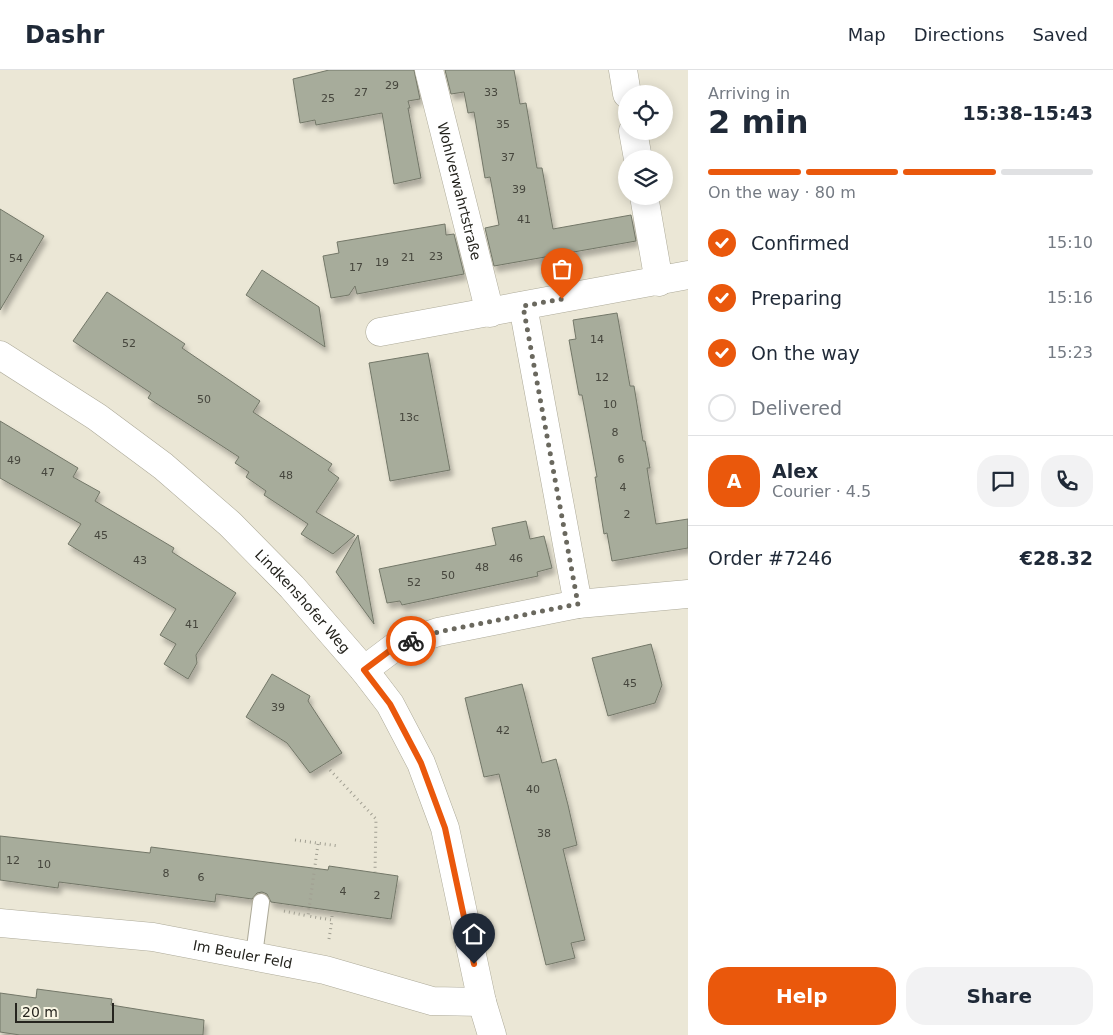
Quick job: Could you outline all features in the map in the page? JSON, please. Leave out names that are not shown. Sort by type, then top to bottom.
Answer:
[{"type":"street","name":"Wohlverwahrtstraße","points":[[429,70],[490,313]]},
{"type":"street","points":[[622,70],[625,85]]},
{"type":"street","points":[[646,205],[659,282]]},
{"type":"street","points":[[380,332],[659,282],[688,275]]},
{"type":"street","points":[[523,306],[578,604]]},
{"type":"street","name":"Lindkenshofer Weg","points":[[0,355],[97,417],[163,466],[223,518],[292,587],[364,670],[390,704],[421,763],[445,828],[482,1002],[492,1035]]},
{"type":"street","points":[[364,670],[396,646],[438,632],[578,604],[688,594]]},
{"type":"street","name":"Im Beuler Feld","points":[[0,923],[153,937],[325,970],[432,1001],[482,1002]]},
{"type":"lane","points":[[254,955],[261,902]]},
{"type":"path","points":[[330,770],[376,819],[375,872]]},
{"type":"path","points":[[295,840],[340,846]]},
{"type":"path","points":[[318,844],[308,916],[332,920],[332,915]]},
{"type":"building","points":[[329,70],[414,70],[420,99],[408,101],[410,108],[408,108],[421,178],[394,184],[382,113],[316,125],[315,120],[300,123],[293,79]]},
{"type":"building","points":[[445,70],[514,70],[520,104],[526,103],[537,168],[542,168],[553,229],[631,215],[636,241],[494,266],[485,228],[499,225],[490,177],[485,178],[474,112],[468,113],[464,92],[451,94]]},
{"type":"building","points":[[0,209],[44,236],[0,310]]},
{"type":"building","points":[[445,224],[446,235],[454,234],[464,274],[357,294],[355,286],[349,295],[331,298],[323,256],[339,253],[337,242]]},
{"type":"building","points":[[262,270],[319,307],[325,347],[246,295]]},
{"type":"building","points":[[107,292],[185,344],[182,348],[260,401],[253,412],[332,464],[328,470],[339,478],[316,512],[355,535],[333,554],[301,534],[308,524],[264,495],[266,491],[246,477],[249,472],[235,463],[239,457],[148,398],[151,393],[73,341]]},
{"type":"building","points":[[617,313],[630,386],[634,386],[643,441],[645,441],[650,468],[647,468],[656,524],[688,519],[688,548],[612,561],[607,533],[604,534],[595,477],[597,477],[582,395],[579,395],[569,340],[576,339],[573,320]]},
{"type":"building","points":[[428,353],[450,470],[390,481],[369,363]]},
{"type":"building","points":[[0,421],[78,468],[73,477],[100,492],[95,501],[174,548],[172,552],[236,593],[196,655],[197,663],[188,679],[164,664],[176,644],[160,635],[176,609],[68,544],[81,524],[0,478]]},
{"type":"building","points":[[526,521],[530,539],[544,536],[552,568],[537,572],[538,576],[402,605],[400,601],[387,603],[379,569],[496,545],[492,528]]},
{"type":"building","points":[[358,535],[374,624],[336,572]]},
{"type":"building","points":[[651,644],[662,685],[655,703],[608,716],[592,658]]},
{"type":"building","points":[[272,674],[310,696],[308,701],[342,753],[310,773],[287,743],[246,717]]},
{"type":"building","points":[[522,684],[542,763],[556,759],[577,845],[563,849],[585,940],[571,943],[575,958],[546,965],[499,774],[484,777],[465,698]]},
{"type":"building","points":[[0,836],[150,853],[151,847],[328,870],[329,866],[398,876],[391,919],[271,902],[267,894],[262,892],[257,893],[252,899],[216,894],[215,902],[59,882],[58,888],[0,880]]},
{"type":"building","points":[[37,989],[112,999],[111,1005],[204,1020],[203,1035],[20,1035],[0,1032],[0,993],[36,998]]},
{"type":"way so far","points":[[411,641],[438,632],[578,604],[523,306],[562,299]]},
{"type":"route","points":[[411,641],[396,646],[364,670],[390,704],[421,763],[445,828],[474,964]]}]
